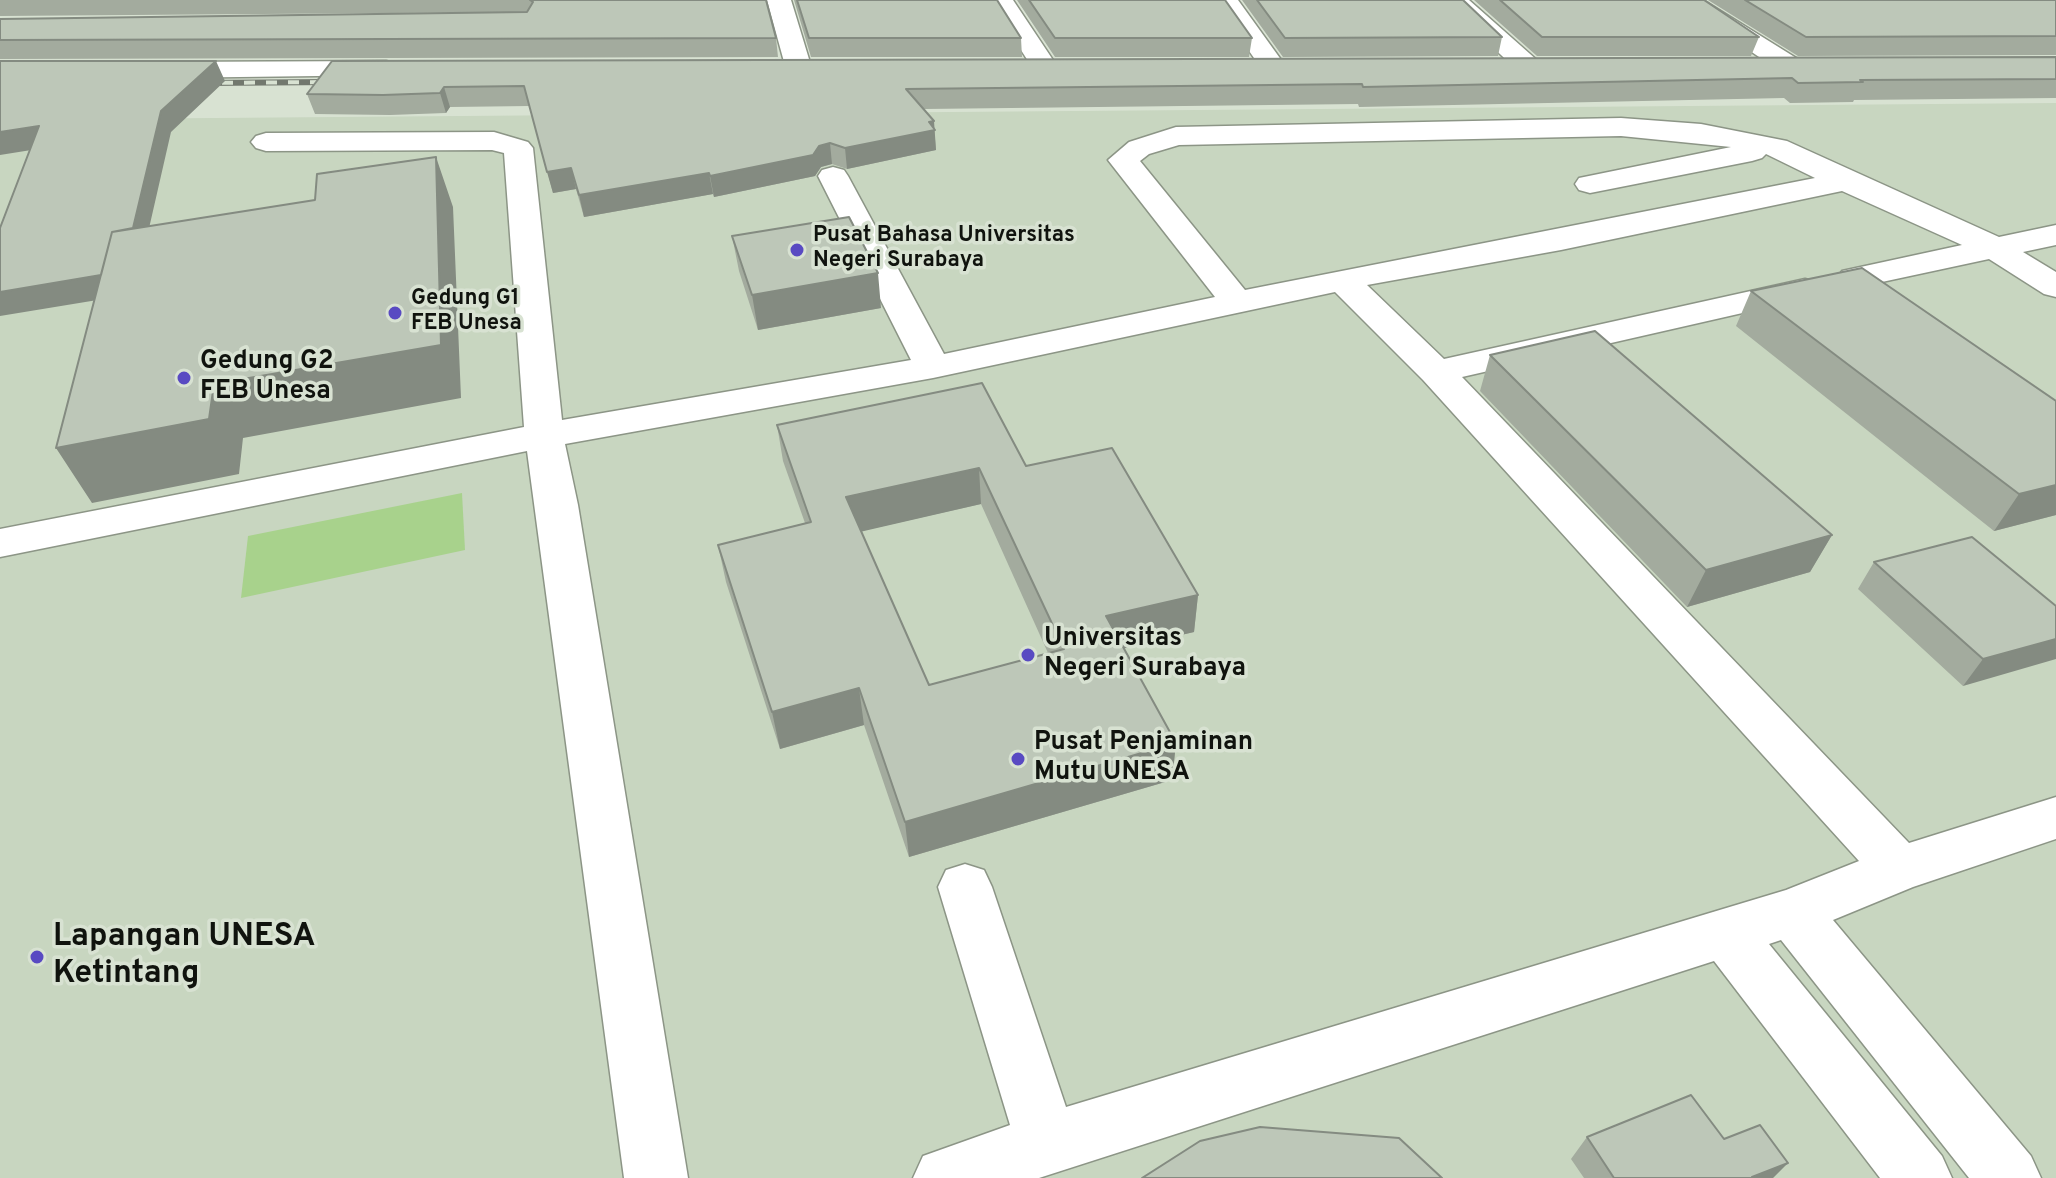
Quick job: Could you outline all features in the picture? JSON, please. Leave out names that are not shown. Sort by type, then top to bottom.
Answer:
[{"type":"street","points":[[779,0],[799,69]]},
{"type":"street","points":[[1001,0],[1046,69]]},
{"type":"street","points":[[1226,0],[1274,68]]},
{"type":"street","points":[[1455,0],[1529,67]]},
{"type":"street","points":[[1686,0],[1792,67]]},
{"type":"street","points":[[1497,67],[1557,67]]},
{"type":"street","points":[[1748,67],[1823,67]]},
{"type":"street","points":[[1244,68],[1306,68]]},
{"type":"street","points":[[144,70],[415,69]]},
{"type":"street","points":[[769,69],[830,69]]},
{"type":"street","points":[[1015,69],[1076,69]]},
{"type":"street","points":[[1237,302],[1123,160],[1139,148],[1176,136],[1621,127],[1685,132],[1777,147],[1993,247],[2056,287]]},
{"type":"street","points":[[1524,128],[1572,168],[1650,221]]},
{"type":"street","points":[[266,142],[494,141],[518,148],[544,437],[560,521],[656,1178]]},
{"type":"street","points":[[1572,168],[1777,147]]},
{"type":"street","points":[[833,176],[933,367]]},
{"type":"street","points":[[0,543],[438,454],[933,367],[1342,280],[1845,181]]},
{"type":"street","points":[[1436,372],[2056,235]]},
{"type":"street","points":[[1854,278],[1892,304]]},
{"type":"street","points":[[1342,280],[1436,372],[1899,869]]},
{"type":"street","points":[[945,1178],[1792,912],[1899,869],[2056,818]]},
{"type":"street","points":[[965,887],[1047,1144]]},
{"type":"street","points":[[1792,912],[2009,1178]]},
{"type":"street","points":[[1726,933],[1920,1178]]},
{"type":"shaded area","name":"Universitas Negeri Surabaya","points":[[2056,103],[2056,1178],[0,1178],[0,132],[91,119]]},
{"type":"green space","points":[[462,493],[465,550],[241,598],[248,536]]},
{"type":"building","points":[[530,0],[766,0],[776,38],[0,40],[0,19],[527,12],[533,2]]},
{"type":"building","points":[[797,0],[997,0],[1021,38],[809,38]]},
{"type":"building","points":[[1029,0],[1225,0],[1252,38],[1055,38]]},
{"type":"building","points":[[1257,0],[1463,0],[1502,37],[1285,38]]},
{"type":"building","points":[[1500,0],[1704,0],[1759,37],[1542,37]]},
{"type":"building","points":[[1745,0],[2056,0],[2056,36],[1806,37]]},
{"type":"building","points":[[2056,57],[2056,79],[1798,83],[1792,78],[1363,87],[1362,84],[906,89],[934,121],[929,122],[935,130],[845,148],[830,143],[819,146],[813,155],[710,176],[709,173],[579,195],[571,168],[547,172],[524,86],[444,87],[440,93],[307,94],[332,61]]},
{"type":"building","points":[[0,61],[216,61],[161,111],[133,228],[112,232],[101,275],[0,292],[0,228],[39,126],[0,132]]},
{"type":"building","points":[[436,157],[441,345],[214,384],[209,419],[56,448],[112,232],[315,200],[317,174]]},
{"type":"building","points":[[849,217],[878,273],[752,295],[732,236]]},
{"type":"building","points":[[1862,268],[2056,401],[2056,485],[2019,494],[1751,291]]},
{"type":"building","points":[[1595,331],[1832,535],[1706,570],[1490,355]]},
{"type":"building","points":[[982,383],[1026,466],[1112,448],[1198,595],[1106,616],[1176,743],[905,822],[859,688],[772,712],[718,545],[811,522],[777,425]],"holes":[[[979,468],[1064,649],[929,685],[846,497]]]},
{"type":"building","points":[[1972,537],[2056,606],[2056,639],[1983,659],[1874,562]]},
{"type":"building","points":[[1691,1095],[1724,1139],[1760,1125],[1788,1163],[1752,1178],[1614,1178],[1587,1137]]},
{"type":"building","points":[[1260,1127],[1399,1138],[1442,1178],[1142,1178],[1200,1141]]},
{"type":"railway","points":[[200,83],[336,82]]},
{"type":"place","name":"Pusat Bahasa Universitas Negeri Surabaya","points":[[797,250]]},
{"type":"place","name":"Gedung G1 FEB Unesa","points":[[395,313]]},
{"type":"place","name":"Gedung G2 FEB Unesa","points":[[184,378]]},
{"type":"place","name":"Universitas Negeri Surabaya","points":[[1028,655]]},
{"type":"place","name":"Pusat Penjaminan Mutu UNESA","points":[[1018,759]]},
{"type":"place","name":"Lapangan UNESA Ketintang","points":[[37,957]]}]
